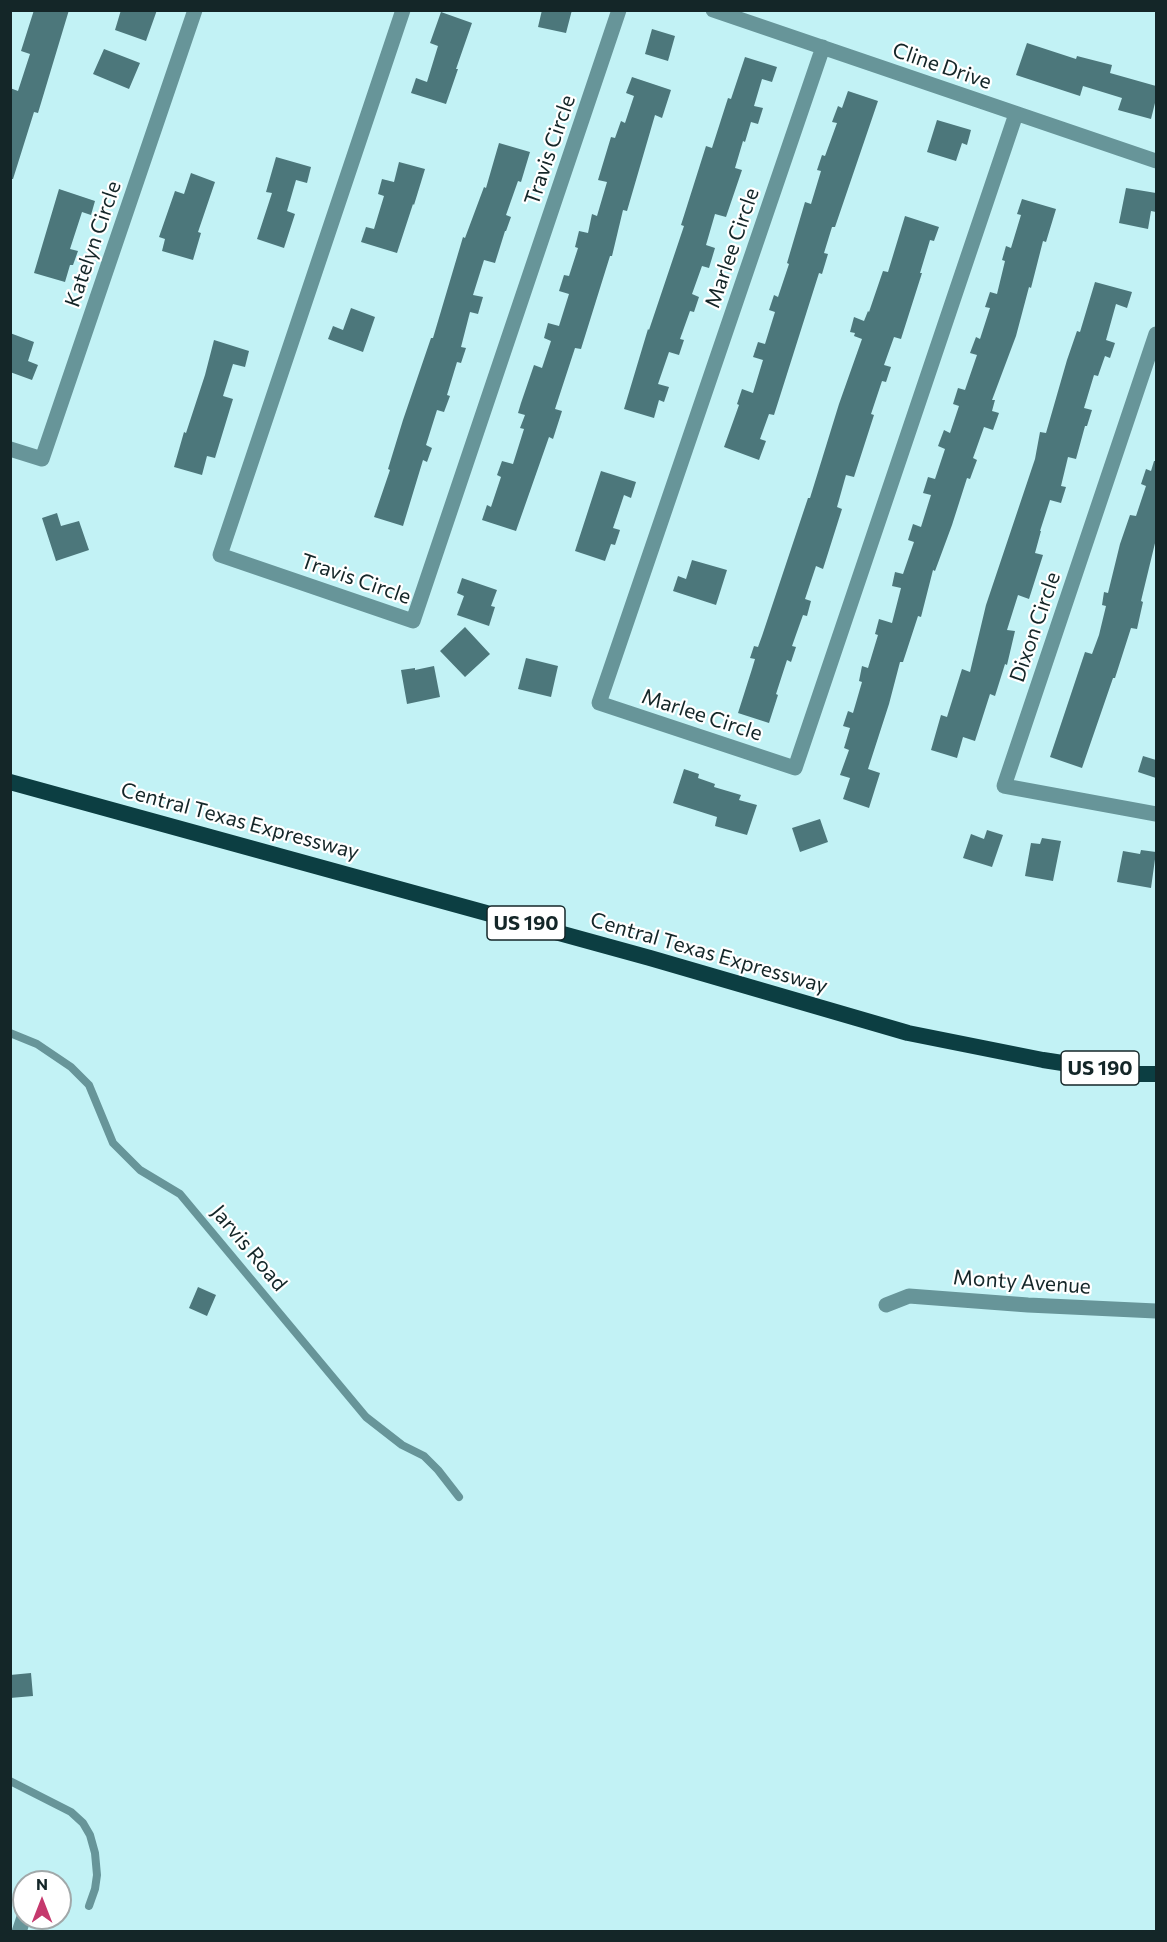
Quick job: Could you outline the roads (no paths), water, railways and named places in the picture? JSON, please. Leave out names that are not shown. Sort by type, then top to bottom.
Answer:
[{"type":"highway","name":"Central Texas Expressway","points":[[10,782],[628,952],[908,1033],[1043,1060],[1134,1074],[1156,1074]]},
{"type":"street","name":"Katelyn Circle","points":[[10,449],[42,459],[195,10]]},
{"type":"street","name":"Travis Circle","points":[[403,10],[219,555],[413,621],[619,10]]},
{"type":"street","name":"Cline Drive","points":[[720,12],[1156,161]]},
{"type":"street","name":"Marlee Circle","points":[[823,46],[599,704],[795,768],[1016,114]]},
{"type":"street","name":"Dixon Circle","points":[[1156,334],[1004,786],[1156,814]]},
{"type":"street","name":"Monty Avenue","points":[[886,1305],[909,1296],[1156,1311]]},
{"type":"lane","name":"Jarvis Road","points":[[10,1033],[37,1044],[71,1067],[89,1085],[113,1143],[140,1170],[180,1194],[366,1417],[402,1445],[424,1456],[459,1497]]},
{"type":"lane","points":[[10,1781],[72,1812],[83,1823],[90,1835],[95,1853],[97,1875],[89,1906]]}]
